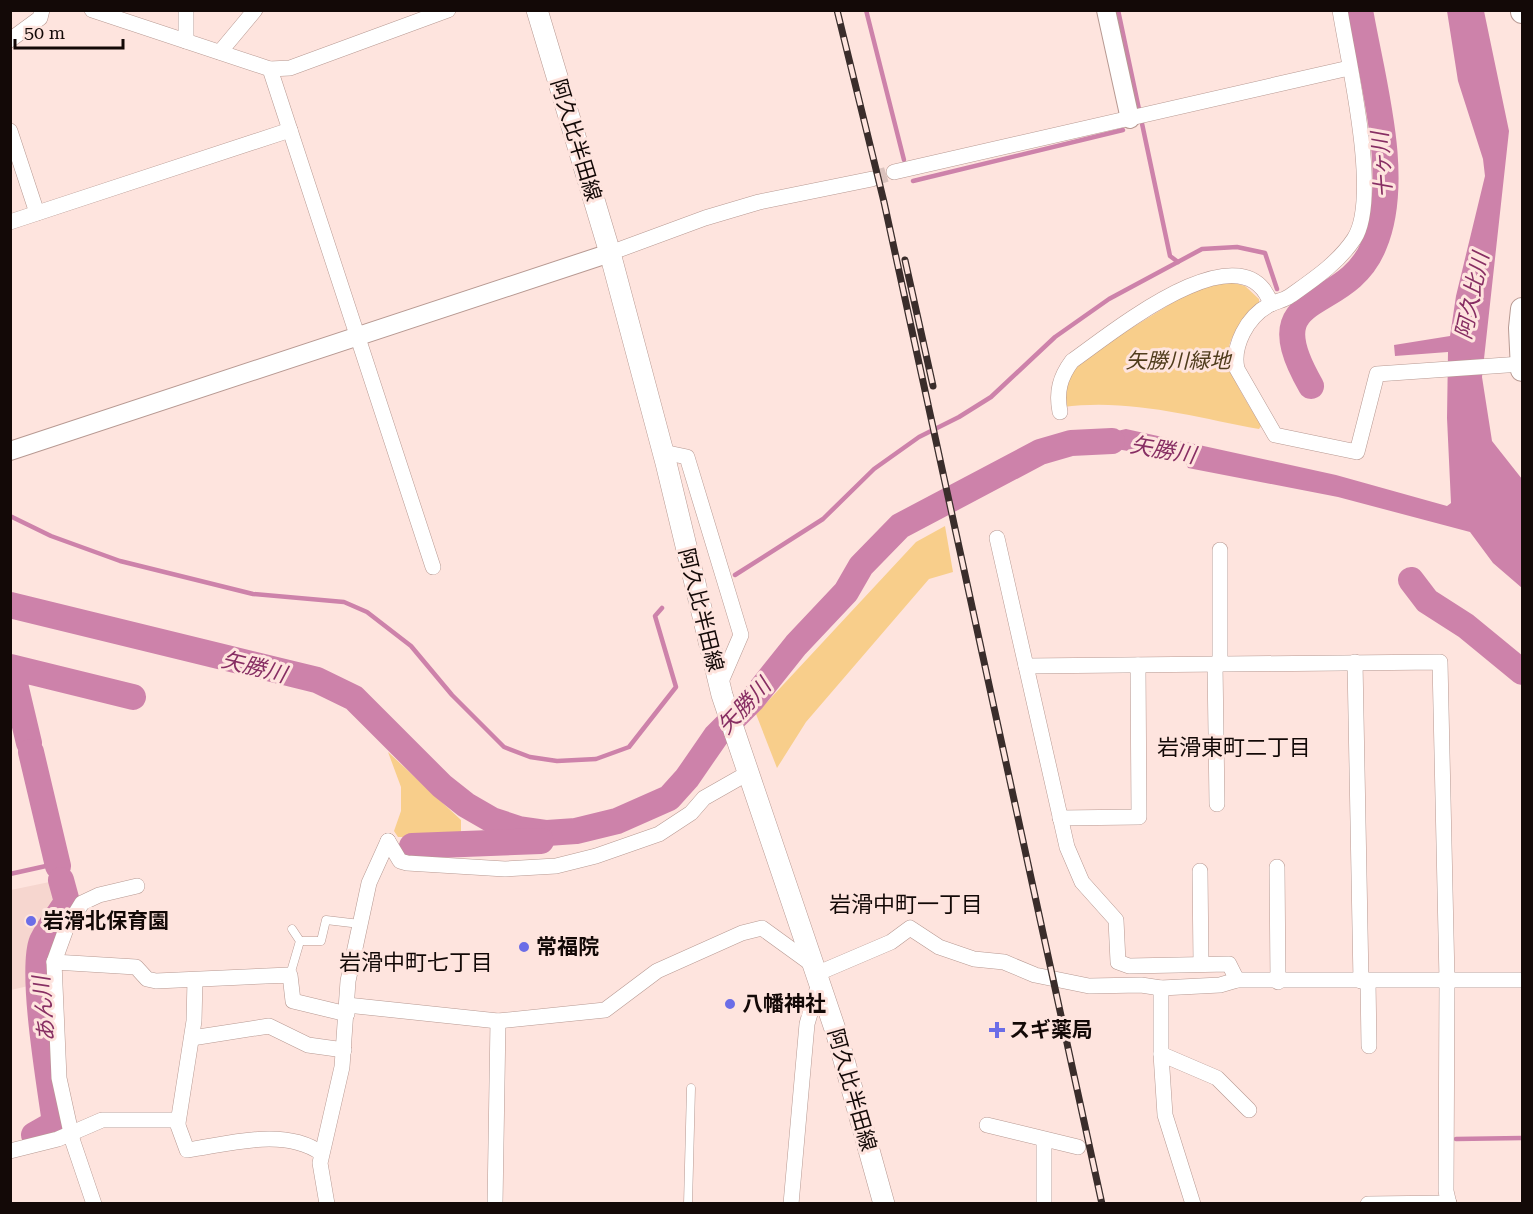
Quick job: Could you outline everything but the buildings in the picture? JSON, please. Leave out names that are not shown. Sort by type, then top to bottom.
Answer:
[{"type":"main road","name":"阿久比半田線","points":[[537,10],[610,253],[663,452],[721,690],[854,1092],[884,1203]]},
{"type":"main road","points":[[1514,367],[1522,322]]},
{"type":"street","points":[[10,40],[40,18],[42,10]]},
{"type":"street","points":[[92,10],[270,69],[290,68],[448,10]]},
{"type":"street","points":[[186,10],[186,41]]},
{"type":"street","points":[[220,52],[255,10]]},
{"type":"street","points":[[1106,10],[1130,119]]},
{"type":"street","points":[[1340,10],[1365,166],[1366,205],[1356,237],[1337,261],[1282,301],[1271,304],[1246,327],[1236,347],[1234,358],[1237,369],[1275,435],[1357,452],[1377,374],[1514,367]]},
{"type":"street","points":[[894,172],[1349,68]]},
{"type":"street","points":[[270,69],[433,567]]},
{"type":"street","points":[[10,130],[37,213]]},
{"type":"street","points":[[10,222],[291,130]]},
{"type":"street","points":[[10,451],[610,253],[705,218],[759,202],[872,179]]},
{"type":"street","points":[[1060,412],[1059,387],[1064,372],[1072,361],[1152,305],[1193,284],[1230,274],[1250,279],[1268,295],[1271,304]]},
{"type":"street","points":[[663,452],[687,457],[741,635],[721,690]]},
{"type":"street","points":[[998,538],[1067,847],[1082,882],[1116,920],[1118,962],[1129,966],[1229,964],[1237,980]]},
{"type":"street","points":[[1216,804],[1220,550]]},
{"type":"street","points":[[1355,662],[1365,981],[1370,1046]]},
{"type":"street","points":[[1026,666],[1440,662],[1447,980],[1446,1191],[1449,1203],[1368,1203]]},
{"type":"street","points":[[1060,818],[1139,817],[1138,665]]},
{"type":"street","points":[[327,1203],[320,1163],[321,1153],[344,1050],[348,981],[371,875],[383,841],[400,861],[407,864],[506,869],[556,866],[621,848],[659,834],[691,813],[704,798],[748,773]]},
{"type":"street","points":[[1277,867],[1278,982]]},
{"type":"street","points":[[1200,871],[1201,964]]},
{"type":"street","points":[[94,1203],[71,1133],[59,1078],[54,962],[66,929],[82,903],[137,886]]},
{"type":"street","points":[[54,962],[136,968],[147,979],[156,981],[195,980],[198,977],[291,975],[293,1001],[347,1009],[498,1021],[605,1010],[657,971],[742,933],[762,928],[816,974]]},
{"type":"street","points":[[816,974],[891,942],[910,928],[939,947],[974,959],[1004,962],[1035,975],[1089,986],[1141,985],[1161,988],[1220,985],[1237,980],[1278,982],[1522,980]]},
{"type":"street","points":[[791,1203],[806,1036],[816,974]]},
{"type":"street","points":[[195,980],[192,1038],[178,1123],[187,1150],[264,1140],[297,1140],[321,1153]]},
{"type":"street","points":[[1161,988],[1161,1054],[1166,1115],[1192,1203]]},
{"type":"street","points":[[495,1203],[498,1021]]},
{"type":"street","points":[[192,1038],[269,1026],[308,1046],[344,1050]]},
{"type":"street","points":[[1161,1054],[1217,1078],[1249,1110]]},
{"type":"street","points":[[10,1151],[58,1139],[102,1120],[176,1120],[178,1123]]},
{"type":"street","points":[[987,1125],[1078,1147]]},
{"type":"street","points":[[1044,1140],[1044,1203]]},
{"type":"lane","points":[[300,941],[321,942],[326,920],[360,924]]},
{"type":"lane","points":[[291,975],[300,941],[292,929]]},
{"type":"lane","points":[[688,1203],[691,1088]]},
{"type":"shaded area","name":"岩滑北保育園","points":[[59,880],[63,902],[39,940],[37,984],[11,990],[11,890]]},
{"type":"green space","name":"矢勝川緑地","points":[[1227,281],[1245,286],[1259,299],[1259,305],[1233,336],[1230,342],[1229,358],[1234,378],[1261,426],[1259,429],[1186,414],[1137,407],[1088,405],[1063,407],[1061,398],[1075,363],[1193,290]]},
{"type":"green space","points":[[945,526],[953,572],[929,579],[806,722],[777,768],[756,714],[916,542]]},
{"type":"green space","points":[[388,752],[461,820],[461,837],[398,837],[394,831],[401,811],[401,787]]},
{"type":"water","name":"阿久比川","points":[[1447,11],[1484,11],[1509,131],[1482,377],[1492,441],[1522,479],[1522,588],[1493,563],[1470,532],[1338,497],[1188,468],[1185,461],[1071,441],[1126,429],[1336,475],[1447,506],[1451,503],[1447,418],[1448,352],[1395,356],[1394,345],[1450,336],[1456,296],[1485,176],[1483,159],[1458,81]]},
{"type":"waterway","points":[[866,10],[904,160]]},
{"type":"waterway","points":[[1118,10],[1170,256],[1178,262]]},
{"type":"waterway","name":"十ヶ川","points":[[1311,386],[1296,354],[1292,331],[1298,316],[1361,268],[1374,245],[1382,219],[1385,190],[1382,129],[1360,10]]},
{"type":"waterway","points":[[913,181],[1123,130]]},
{"type":"waterway","points":[[735,575],[823,519],[874,469],[919,437],[959,417],[991,397],[1055,337],[1109,299],[1202,249],[1237,247],[1265,253],[1277,289]]},
{"type":"waterway","name":"矢勝川","points":[[10,605],[317,680],[354,698],[442,786],[466,805],[492,820],[519,829],[547,833],[576,831],[617,821],[669,798],[687,778],[716,736],[753,699],[796,645],[846,592],[861,566],[900,526],[1040,452],[1071,443],[1112,441]]},
{"type":"waterway","points":[[10,516],[51,536],[120,561],[253,594],[344,602],[367,612],[411,646],[452,695],[504,747],[530,757],[557,761],[596,759],[629,747],[676,687],[655,616],[662,608]]},
{"type":"waterway","name":"十ヶ川","points":[[1411,580],[1427,601],[1466,626],[1522,672]]},
{"type":"waterway","name":"あん川","points":[[29,743],[11,667],[133,697]]},
{"type":"waterway","name":"あん川","points":[[29,744],[14,669],[130,696],[130,692]]},
{"type":"waterway","name":"あん川","points":[[31,752],[58,866]]},
{"type":"waterway","name":"あん川","points":[[10,874],[55,864],[32,755]]},
{"type":"waterway","points":[[412,846],[541,841]]},
{"type":"waterway","name":"あん川","points":[[34,1135],[55,1123],[42,1029],[38,977],[42,941],[67,902],[61,880]]},
{"type":"waterway","points":[[1456,1139],[1522,1138]]},
{"type":"tunnel","points":[[872,179],[894,172]]},
{"type":"railway","points":[[837,10],[884,202],[1102,1204]]},
{"type":"railway","points":[[905,260],[933,386]]},
{"type":"place","name":"岩滑北保育園","points":[[31,921]]},
{"type":"place","name":"常福院","points":[[524,947]]},
{"type":"place","name":"八幡神社","points":[[730,1004]]},
{"type":"place","name":"スギ薬局","points":[[997,1030]]},
{"type":"district","name":"岩滑東町二丁目","points":[[1234,747]]},
{"type":"district","name":"岩滑中町一丁目","points":[[906,904]]},
{"type":"district","name":"岩滑中町七丁目","points":[[416,962]]}]
